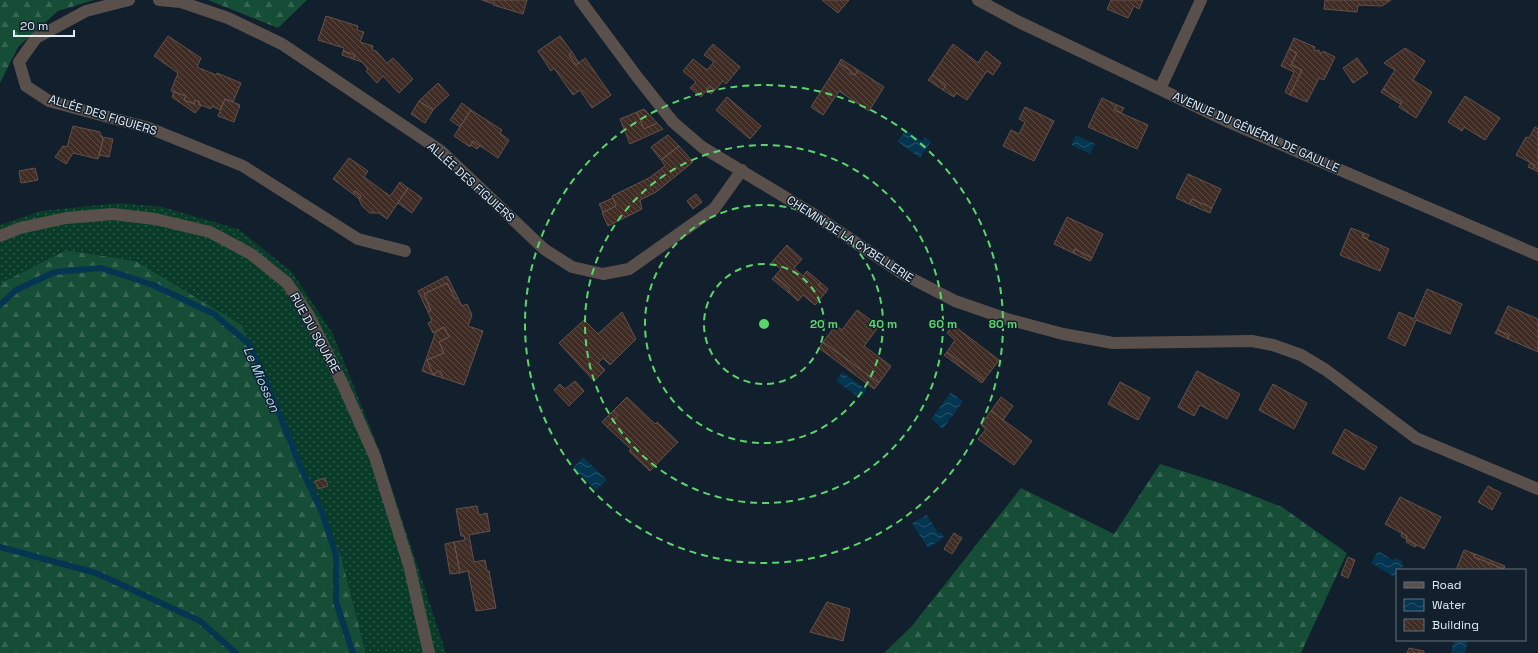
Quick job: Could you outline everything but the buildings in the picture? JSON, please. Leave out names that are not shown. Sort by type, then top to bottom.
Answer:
[{"type":"street","name":"ALLÉE DES FIGUIERS","points":[[129,0],[86,11],[36,38],[19,62],[26,86],[49,101],[150,128],[243,166],[358,239],[405,251]]},
{"type":"street","name":"ALLÉE DES FIGUIERS","points":[[160,0],[181,2],[228,18],[282,44],[441,151],[544,249],[572,268],[603,274],[629,268],[714,209],[742,170]]},
{"type":"street","name":"CHEMIN DE LA CYBELLERIE","points":[[580,0],[673,122],[702,147],[813,214],[903,274],[955,300],[1007,319],[1063,334],[1113,343],[1252,341],[1273,345],[1301,355],[1326,370],[1416,438],[1538,489]]},
{"type":"street","name":"AVENUE DU GÉNÉRAL DE GAULLE","points":[[978,0],[1017,21],[1231,123],[1538,255]]},
{"type":"street","points":[[1160,89],[1201,0]]},
{"type":"street","name":"RUE DU SQUARE","points":[[0,236],[20,228],[66,218],[113,214],[155,219],[210,232],[251,254],[287,283],[308,314],[340,377],[375,457],[409,565],[429,653]]},
{"type":"green space","points":[[0,0],[94,0],[58,11],[18,47],[0,83]]},
{"type":"green space","points":[[208,0],[307,0],[278,28]]},
{"type":"green space","points":[[119,203],[162,207],[238,229],[292,272],[333,334],[380,452],[446,653],[366,653],[341,556],[242,325],[136,261],[66,250],[3,282],[0,285],[0,225],[41,211]]},
{"type":"green space","points":[[66,250],[136,261],[242,325],[341,556],[366,653],[0,653],[0,285],[3,282]]},
{"type":"green space","points":[[1160,464],[1226,485],[1282,507],[1347,553],[1301,653],[884,653],[912,626],[1021,488],[1114,534]]},
{"type":"water","points":[[906,130],[922,141],[925,137],[931,142],[920,158],[897,141]]},
{"type":"water","points":[[1076,135],[1095,144],[1090,154],[1071,145]]},
{"type":"water","points":[[842,372],[867,390],[860,398],[836,381]]},
{"type":"water","points":[[951,392],[963,401],[943,429],[931,419]]},
{"type":"water","points":[[583,457],[607,480],[596,490],[573,468]]},
{"type":"water","points":[[927,515],[938,533],[940,532],[944,537],[928,548],[912,523]]},
{"type":"water","points":[[1378,551],[1393,560],[1396,558],[1402,561],[1403,566],[1402,569],[1396,569],[1394,577],[1371,563]]},
{"type":"water","points":[[1454,641],[1468,641],[1465,653],[1451,653]]},
{"type":"waterway","name":"Le Miosson","points":[[0,305],[16,290],[55,272],[101,268],[153,285],[214,314],[249,344],[266,381],[301,468],[322,512],[336,555],[336,602],[353,653]]},
{"type":"waterway","points":[[0,547],[96,573],[200,621],[236,653]]}]
